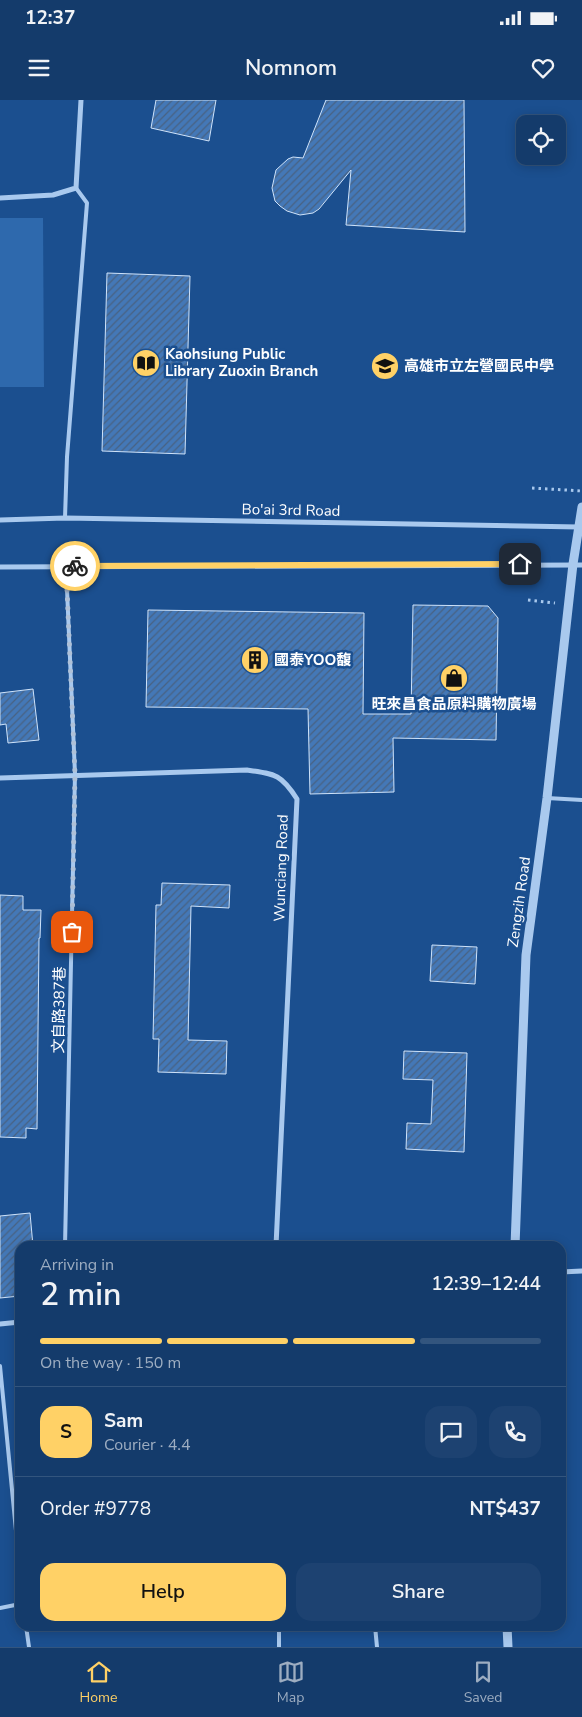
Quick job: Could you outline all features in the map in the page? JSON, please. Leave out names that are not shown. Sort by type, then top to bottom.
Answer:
[{"type":"street","points":[[0,198],[53,195],[76,188],[81,100]]},
{"type":"street","points":[[580,527],[582,507]]},
{"type":"street","name":"Bo'ai 3rd Road","points":[[0,520],[64,518],[580,527]]},
{"type":"street","name":"Zengzih Road","points":[[515,1241],[526,955],[578,564],[580,527]]},
{"type":"street","points":[[0,567],[578,564]]},
{"type":"street","name":"Wunciang Road","points":[[0,778],[75,774],[247,770],[272,773],[287,784],[296,799],[276,1241]]},
{"type":"street","points":[[566,1272],[582,1271]]},
{"type":"street","points":[[0,1324],[15,1322]]},
{"type":"street","points":[[507,1631],[508,1647]]},
{"type":"lane","points":[[64,518],[87,203],[76,188]]},
{"type":"lane","name":"文自路387巷","points":[[65,1241],[75,774],[66,566]]},
{"type":"lane","points":[[547,798],[582,800]]},
{"type":"lane","points":[[0,1366],[15,1520]]},
{"type":"lane","points":[[0,1608],[15,1605]]},
{"type":"lane","points":[[27,1631],[29,1647]]},
{"type":"lane","points":[[279,1631],[279,1647]]},
{"type":"lane","points":[[375,1631],[377,1647]]},
{"type":"path","points":[[532,488],[582,491]]},
{"type":"shaded area","points":[[0,218],[43,218],[44,387],[0,387]]},
{"type":"building","points":[[156,100],[216,100],[209,141],[151,128]]},
{"type":"building","points":[[326,100],[464,100],[465,232],[346,225],[351,170],[319,209],[313,213],[300,215],[287,211],[280,206],[275,201],[272,188],[276,170],[288,159],[293,157],[303,158]]},
{"type":"building","name":"Kaohsiung Public Library Zuoxin Branch","points":[[107,273],[190,276],[185,454],[102,451]]},
{"type":"building","points":[[413,605],[488,606],[498,618],[496,740],[393,738],[394,792],[310,794],[308,709],[146,707],[148,610],[364,613],[363,714],[411,714]]},
{"type":"building","points":[[33,689],[39,740],[8,743],[6,724],[0,725],[0,693]]},
{"type":"building","points":[[162,883],[230,885],[229,908],[191,906],[188,1040],[227,1041],[226,1074],[158,1072],[159,1039],[153,1039],[156,905],[161,905]]},
{"type":"building","points":[[0,895],[23,896],[23,910],[41,910],[37,1129],[26,1128],[26,1138],[0,1137]]},
{"type":"building","points":[[432,945],[477,947],[475,984],[430,981]]},
{"type":"building","points":[[404,1051],[467,1053],[464,1152],[406,1149],[407,1123],[431,1124],[433,1080],[403,1079]]},
{"type":"building","points":[[30,1213],[33,1241],[15,1241],[15,1296],[0,1298],[0,1216]]},
{"type":"way so far","points":[[72,932],[75,774],[66,566],[75,566]]},
{"type":"place","name":"Kaohsiung Public Library Zuoxin Branch","points":[[146,363]]},
{"type":"place","name":"高雄市立左營國民中學","points":[[385,366]]},
{"type":"place","name":"國泰YOO馥","points":[[255,660]]},
{"type":"place","name":"旺來昌食品原料購物廣場","points":[[454,678]]},
{"type":"route","points":[[75,566],[520,564]]}]
